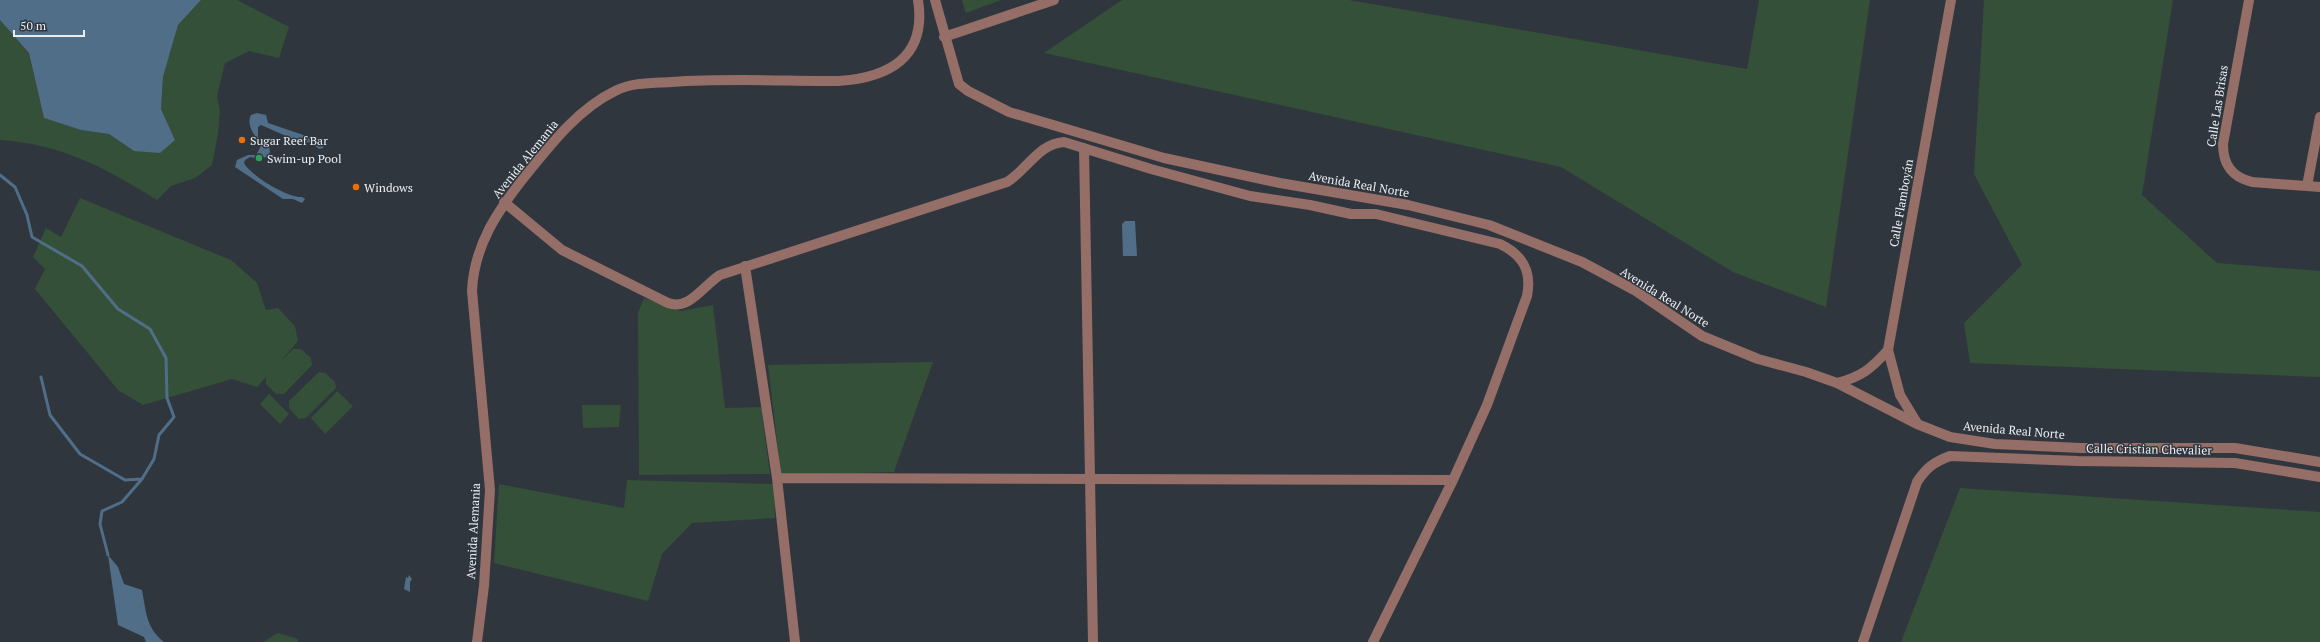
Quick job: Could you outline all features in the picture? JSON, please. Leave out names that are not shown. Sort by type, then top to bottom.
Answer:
[{"type":"street","name":"Avenida Alemania","points":[[477,642],[484,586],[490,490],[472,291],[473,273],[476,257],[504,202],[564,129],[601,98],[617,90],[653,83],[702,80],[838,82],[860,80],[880,75],[900,63],[918,34],[920,24],[918,0]]},
{"type":"street","name":"Avenida Real Norte","points":[[935,0],[944,37],[959,84],[968,91],[1009,112],[1164,158],[1280,183],[1408,205],[1490,225],[1582,262],[1636,291],[1702,336],[1758,360],[1806,372],[1837,383],[1918,424],[1950,437],[1995,444],[2081,448],[2235,448],[2320,462]]},
{"type":"street","points":[[944,37],[1054,0]]},
{"type":"street","name":"Calle Flamboyán","points":[[1888,350],[1951,0]]},
{"type":"street","name":"Calle Las Brisas","points":[[2249,0],[2223,144],[2223,154],[2226,165],[2233,173],[2242,179],[2252,182],[2320,187]]},
{"type":"street","points":[[2307,186],[2320,117]]},
{"type":"street","points":[[504,202],[562,250],[673,305],[688,302],[710,281],[720,275],[1007,182],[1019,174],[1044,147],[1054,143],[1064,142],[1151,169],[1250,196],[1310,204],[1351,214],[1376,214],[1500,244],[1512,250],[1521,259],[1527,270],[1530,283],[1527,296],[1487,405],[1453,480],[1373,642]]},
{"type":"street","points":[[1084,148],[1093,642]]},
{"type":"street","points":[[745,266],[777,478],[795,642]]},
{"type":"street","points":[[1837,383],[1856,378],[1875,365],[1888,350]]},
{"type":"street","points":[[1888,350],[1900,395],[1918,424]]},
{"type":"street","name":"Calle Cristian Chevalier","points":[[1863,642],[1917,482],[1925,470],[1936,461],[1950,456],[2078,461],[2235,463],[2320,477]]},
{"type":"street","points":[[777,478],[1453,480]]},
{"type":"green space","points":[[201,0],[237,0],[289,27],[279,58],[249,51],[225,63],[217,96],[220,111],[218,134],[212,165],[195,178],[171,186],[157,200],[101,168],[63,152],[22,142],[0,140],[0,20],[29,53],[44,118],[81,130],[109,134],[134,151],[175,140],[161,109],[163,77],[178,25]]},
{"type":"green space","points":[[962,0],[1001,0],[966,13]]},
{"type":"green space","points":[[1122,0],[1349,0],[1747,69],[1759,0],[1870,0],[1826,307],[1733,272],[1561,167],[1044,53]]},
{"type":"green space","points":[[1984,0],[2173,0],[2142,195],[2217,263],[2320,271],[2320,377],[1970,363],[1964,323],[2022,265],[1974,174]]},
{"type":"green space","points":[[80,198],[231,260],[257,283],[266,310],[278,308],[295,326],[298,341],[280,362],[293,349],[301,349],[311,358],[312,365],[284,394],[276,394],[266,384],[266,377],[257,387],[232,379],[143,405],[118,390],[35,289],[45,269],[33,257],[46,228],[61,237]]},
{"type":"green space","points":[[644,298],[681,311],[713,305],[725,408],[761,407],[770,474],[639,475],[638,313]]},
{"type":"green space","points":[[933,362],[894,472],[781,475],[768,365]]},
{"type":"green space","points":[[319,372],[325,373],[335,382],[336,388],[306,418],[299,419],[289,408],[289,401]]},
{"type":"green space","points":[[337,391],[353,406],[325,434],[311,418]]},
{"type":"green space","points":[[269,394],[289,414],[280,424],[260,404]]},
{"type":"green space","points":[[582,405],[621,405],[619,427],[583,428]]},
{"type":"green space","points":[[627,480],[774,484],[775,518],[692,523],[662,554],[648,601],[494,563],[499,484],[624,508]]},
{"type":"green space","points":[[1960,488],[2320,512],[2320,642],[1901,642]]},
{"type":"green space","points":[[278,633],[298,639],[298,642],[263,642]]},
{"type":"water","points":[[0,0],[201,0],[178,25],[163,77],[161,109],[175,140],[160,153],[134,151],[109,134],[81,130],[44,118],[29,53],[0,20]]},
{"type":"water","name":"Swim-up Pool","points":[[257,113],[266,115],[268,123],[324,142],[323,148],[319,149],[312,143],[295,140],[261,125],[258,127],[258,137],[268,144],[270,153],[268,156],[262,158],[250,157],[245,160],[244,163],[254,174],[279,190],[288,194],[302,197],[305,199],[302,203],[293,199],[283,199],[235,167],[237,160],[248,155],[256,155],[260,148],[260,141],[253,133],[249,122],[251,115]]},
{"type":"water","points":[[1125,221],[1135,221],[1137,256],[1123,256],[1122,224]]},
{"type":"water","points":[[108,555],[118,567],[124,584],[142,590],[150,625],[158,637],[164,642],[146,642],[144,637],[118,625]]},
{"type":"water","points":[[409,575],[412,579],[410,582],[410,592],[404,589],[406,577],[408,578]]},
{"type":"waterway","points":[[0,175],[15,187],[27,215],[32,237],[82,266],[118,309],[150,329],[166,358],[167,398],[174,417],[159,435],[154,459],[142,479],[122,502],[102,511],[100,524],[108,555]]},
{"type":"waterway","points":[[41,377],[50,415],[80,454],[125,480],[142,479]]},
{"type":"place","name":"Sugar Reef Bar","points":[[242,140]]},
{"type":"place","name":"Swim-up Pool","points":[[259,158]]},
{"type":"place","name":"Windows","points":[[356,187]]}]
